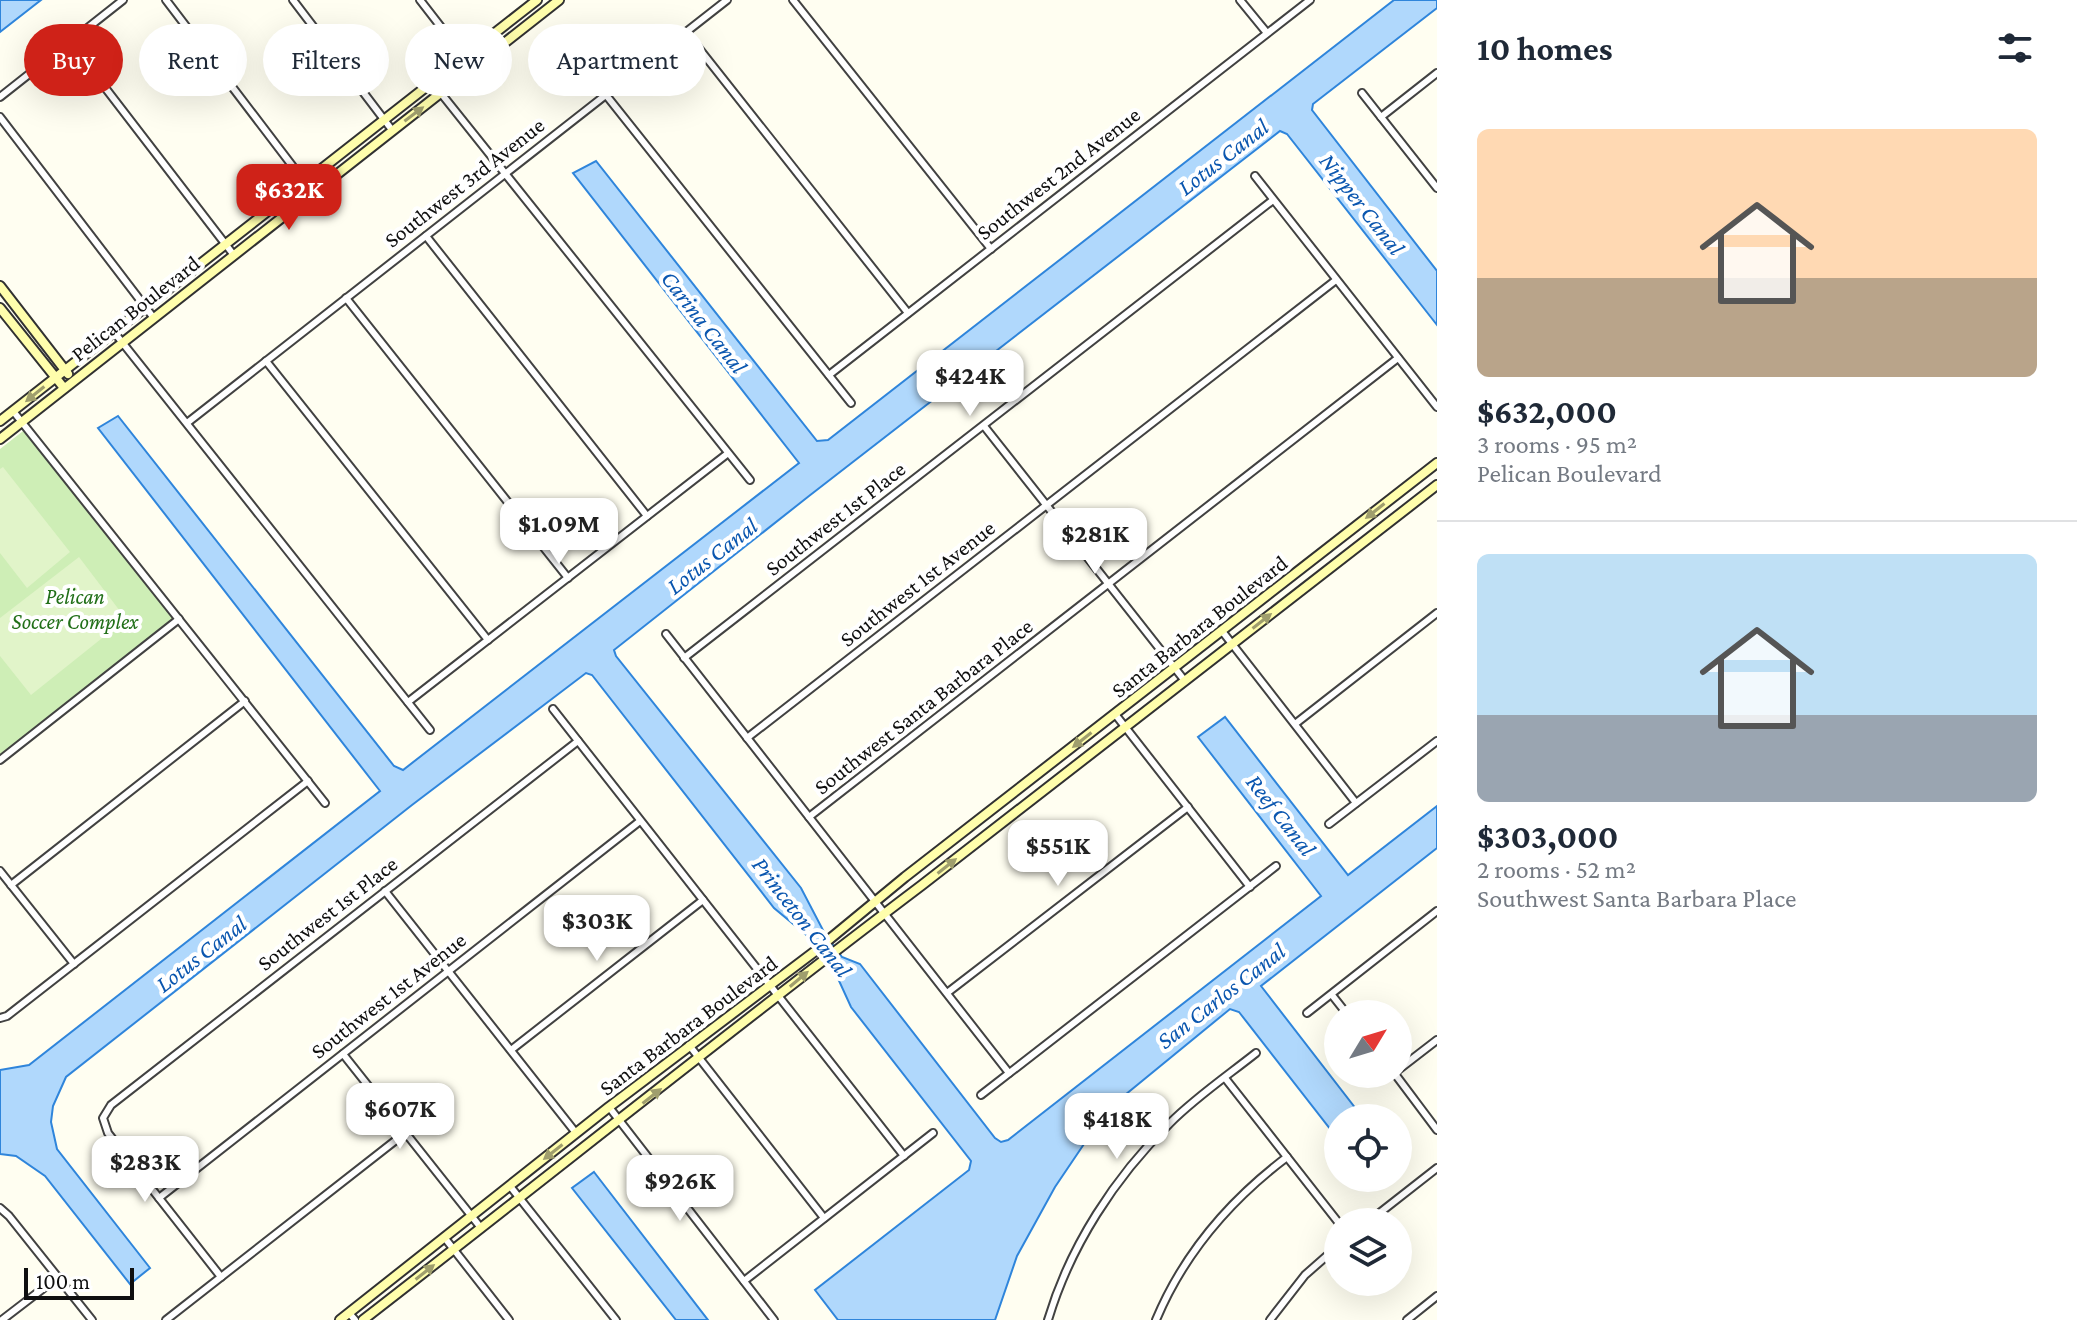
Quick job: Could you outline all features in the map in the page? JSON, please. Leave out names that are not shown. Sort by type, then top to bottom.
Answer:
[{"type":"main road","name":"Pelican Boulevard","points":[[506,24],[537,0]]},
{"type":"main road","name":"Pelican Boulevard","points":[[512,35],[553,2]]},
{"type":"main road","name":"Pelican Boulevard","points":[[0,421],[414,96]]},
{"type":"main road","name":"Pelican Boulevard","points":[[0,439],[437,96]]},
{"type":"main road","points":[[0,286],[73,380]]},
{"type":"main road","points":[[0,308],[64,388]]},
{"type":"main road","name":"Santa Barbara Boulevard","points":[[340,1320],[352,1316],[444,1237],[609,1107],[814,952],[1437,463]]},
{"type":"main road","name":"Santa Barbara Boulevard","points":[[363,1320],[700,1059],[840,946],[1437,485]]},
{"type":"main road","points":[[1344,536],[1354,549]]},
{"type":"main road","points":[[1003,801],[1013,815]]},
{"type":"street","points":[[93,24],[123,0]]},
{"type":"street","points":[[166,0],[313,193]]},
{"type":"street","points":[[293,0],[392,130]]},
{"type":"street","points":[[420,0],[439,24]]},
{"type":"street","name":"Southwest 3rd Avenue","points":[[696,24],[727,0]]},
{"type":"street","points":[[793,0],[991,249]]},
{"type":"street","points":[[1240,0],[1267,33]]},
{"type":"street","name":"Southwest 2nd Avenue","points":[[829,375],[1310,0]]},
{"type":"street","points":[[706,57],[908,313]]},
{"type":"street","points":[[1381,117],[1437,73]]},
{"type":"street","points":[[0,97],[24,78]]},
{"type":"street","points":[[1362,93],[1437,188]]},
{"type":"street","points":[[112,96],[233,254]]},
{"type":"street","points":[[443,96],[750,480]]},
{"type":"street","name":"Southwest 3rd Avenue","points":[[187,423],[605,96]]},
{"type":"street","points":[[607,96],[851,403]]},
{"type":"street","points":[[0,117],[153,317]]},
{"type":"street","points":[[1255,176],[1437,407]]},
{"type":"street","name":"Southwest 1st Place","points":[[684,658],[1273,200]]},
{"type":"street","points":[[426,236],[647,516]]},
{"type":"street","name":"Southwest 1st Avenue","points":[[747,738],[1336,280]]},
{"type":"street","points":[[346,298],[568,578]]},
{"type":"street","points":[[114,332],[430,730]]},
{"type":"street","name":"Southwest Santa Barbara Place","points":[[809,817],[1398,358]]},
{"type":"street","points":[[266,361],[488,640]]},
{"type":"street","points":[[13,411],[325,803]]},
{"type":"street","points":[[984,426],[1185,681]]},
{"type":"street","points":[[408,702],[727,454]]},
{"type":"street","points":[[1295,724],[1437,613]]},
{"type":"street","points":[[0,760],[179,619]]},
{"type":"street","points":[[1222,631],[1356,803]]},
{"type":"street","points":[[666,634],[1009,1073]]},
{"type":"street","points":[[11,885],[245,701]]},
{"type":"street","points":[[553,709],[904,1156]]},
{"type":"street","points":[[1115,714],[1250,887]]},
{"type":"street","name":"Southwest 1st Place","points":[[159,1198],[108,1133],[103,1118],[111,1105],[578,741]]},
{"type":"street","points":[[1329,824],[1437,741]]},
{"type":"street","points":[[0,1018],[7,1016],[308,781]]},
{"type":"street","points":[[947,993],[1188,807]]},
{"type":"street","name":"Southwest 1st Avenue","points":[[159,1198],[640,821]]},
{"type":"street","points":[[981,1095],[1276,866]]},
{"type":"street","points":[[0,871],[74,964]]},
{"type":"street","points":[[385,891],[576,1133]]},
{"type":"street","points":[[511,1050],[703,900]]},
{"type":"street","points":[[1307,1013],[1437,911]]},
{"type":"street","points":[[1332,995],[1336,1000]]},
{"type":"street","points":[[1412,1060],[1437,1040]]},
{"type":"street","points":[[689,1045],[824,1218]]},
{"type":"street","points":[[1048,1320],[1070,1263],[1116,1187],[1171,1122],[1256,1053]]},
{"type":"street","points":[[343,1054],[481,1228]]},
{"type":"street","points":[[1225,1078],[1327,1208]]},
{"type":"street","points":[[1407,1088],[1437,1130]]},
{"type":"street","points":[[609,1107],[774,1320]]},
{"type":"street","points":[[166,1320],[405,1133]]},
{"type":"street","points":[[744,1281],[933,1133]]},
{"type":"street","points":[[1156,1320],[1182,1267],[1209,1229],[1252,1185],[1287,1157]]},
{"type":"street","points":[[1386,1208],[1437,1168]]},
{"type":"street","points":[[510,1186],[616,1320]]},
{"type":"street","points":[[159,1198],[221,1277]]},
{"type":"street","points":[[0,1208],[92,1320]]},
{"type":"street","points":[[444,1237],[509,1320]]},
{"type":"street","points":[[1270,1320],[1305,1275],[1324,1258]]},
{"type":"street","points":[[2,1320],[58,1277]]},
{"type":"street","points":[[1407,1320],[1437,1296]]},
{"type":"green space","name":"Pelican Soccer Complex","points":[[27,428],[179,619],[0,760],[0,449]]},
{"type":"green space","points":[[3,467],[70,552],[27,588],[0,553],[0,469]]},
{"type":"green space","points":[[79,557],[126,619],[31,695],[0,656],[0,618]]},
{"type":"water","points":[[0,0],[41,0],[0,32]]},
{"type":"water","points":[[1394,0],[1437,0],[1437,8],[1313,104],[1312,110],[1437,271],[1437,325],[1287,134],[1280,131],[614,650],[801,888],[825,934],[842,957],[860,964],[1001,1142],[1008,1140],[1321,896],[1198,737],[1225,717],[1348,875],[1437,806],[1437,848],[1261,986],[1324,1068],[1324,1088],[1340,1088],[1352,1104],[1324,1104],[1324,1121],[1239,1012],[1230,1009],[1125,1095],[1084,1144],[1055,1187],[1017,1256],[995,1320],[838,1320],[815,1290],[969,1170],[971,1161],[851,1007],[830,961],[816,943],[774,908],[592,675],[586,673],[412,805],[66,1077],[53,1106],[51,1122],[57,1149],[150,1268],[130,1284],[45,1176],[16,1156],[0,1154],[0,1070],[29,1065],[380,791],[98,428],[118,416],[394,766],[403,770],[799,463],[573,173],[596,161],[817,441],[828,440]]},
{"type":"water","points":[[594,1172],[708,1320],[676,1320],[572,1188]]},
{"type":"water label","name":"Lotus Canal","points":[[1223,157]]},
{"type":"water label","name":"Nipper Canal","points":[[1362,204]]},
{"type":"water label","name":"Carina Canal","points":[[704,322]]},
{"type":"water label","name":"Lotus Canal","points":[[712,556]]},
{"type":"water label","name":"Reef Canal","points":[[1281,815]]},
{"type":"water label","name":"Princeton Canal","points":[[802,917]]},
{"type":"water label","name":"Lotus Canal","points":[[201,954]]},
{"type":"water label","name":"San Carlos Canal","points":[[1221,996]]}]
